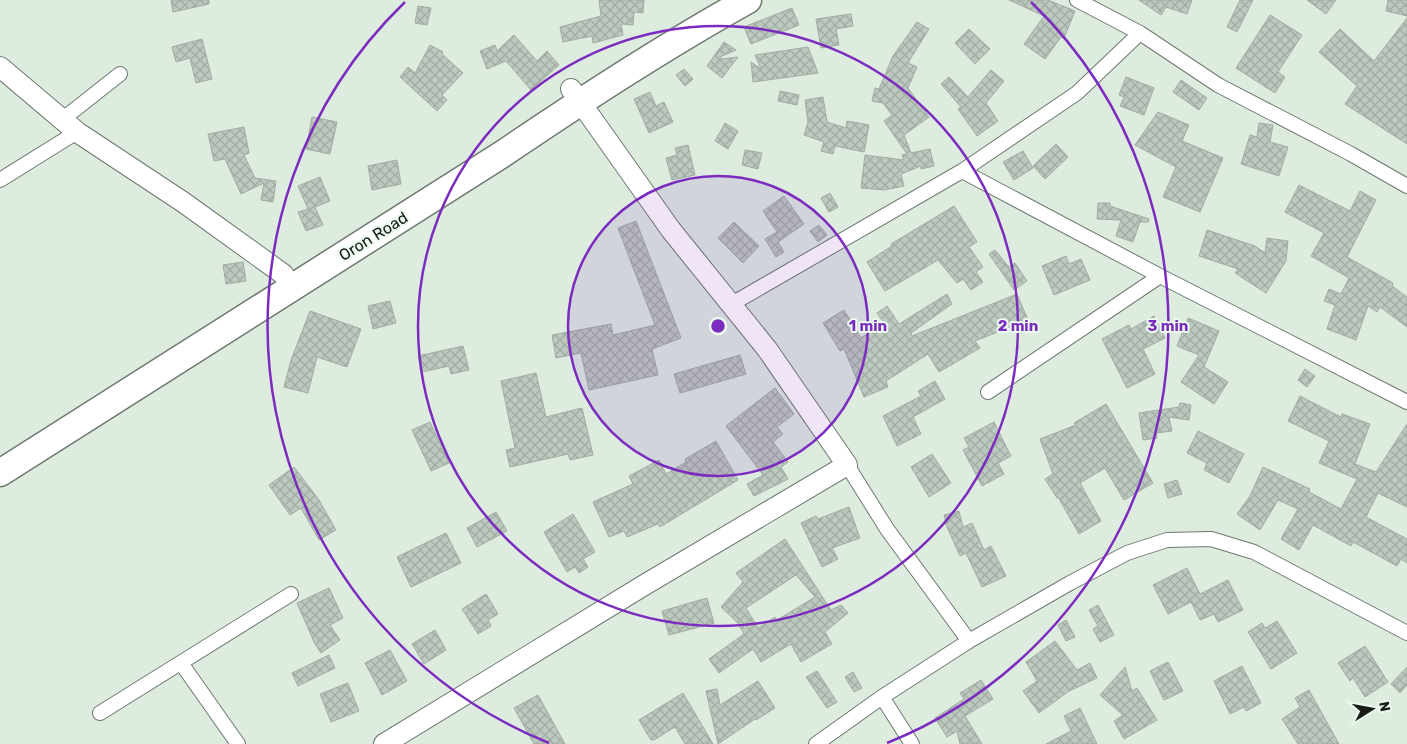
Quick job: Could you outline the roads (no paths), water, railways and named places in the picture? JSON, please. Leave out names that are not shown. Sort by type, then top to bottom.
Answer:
[{"type":"highway","name":"Oron Road","points":[[576,95],[713,0]]},
{"type":"highway","name":"Oron Road","points":[[0,473],[494,141],[748,0]]},
{"type":"highway","name":"Oron Road","points":[[0,455],[287,281]]},
{"type":"street","points":[[1077,0],[1140,33],[1218,85],[1351,154],[1407,186]]},
{"type":"street","points":[[730,305],[962,171],[1077,93],[1140,33]]},
{"type":"street","points":[[0,67],[70,126],[183,202],[287,281]]},
{"type":"street","points":[[0,180],[70,126],[120,74]]},
{"type":"street","points":[[576,95],[671,230],[767,349],[847,465],[887,530],[969,641]]},
{"type":"street","points":[[962,171],[1160,276],[1407,402]]},
{"type":"street","points":[[988,392],[1160,276]]},
{"type":"street","points":[[384,744],[654,579],[847,465]]},
{"type":"street","points":[[816,744],[882,697],[969,641],[1070,583],[1127,553],[1167,540],[1212,539],[1254,552],[1407,632]]},
{"type":"street","points":[[100,714],[290,594]]},
{"type":"street","points":[[181,662],[238,744]]},
{"type":"street","points":[[882,697],[912,744]]}]
